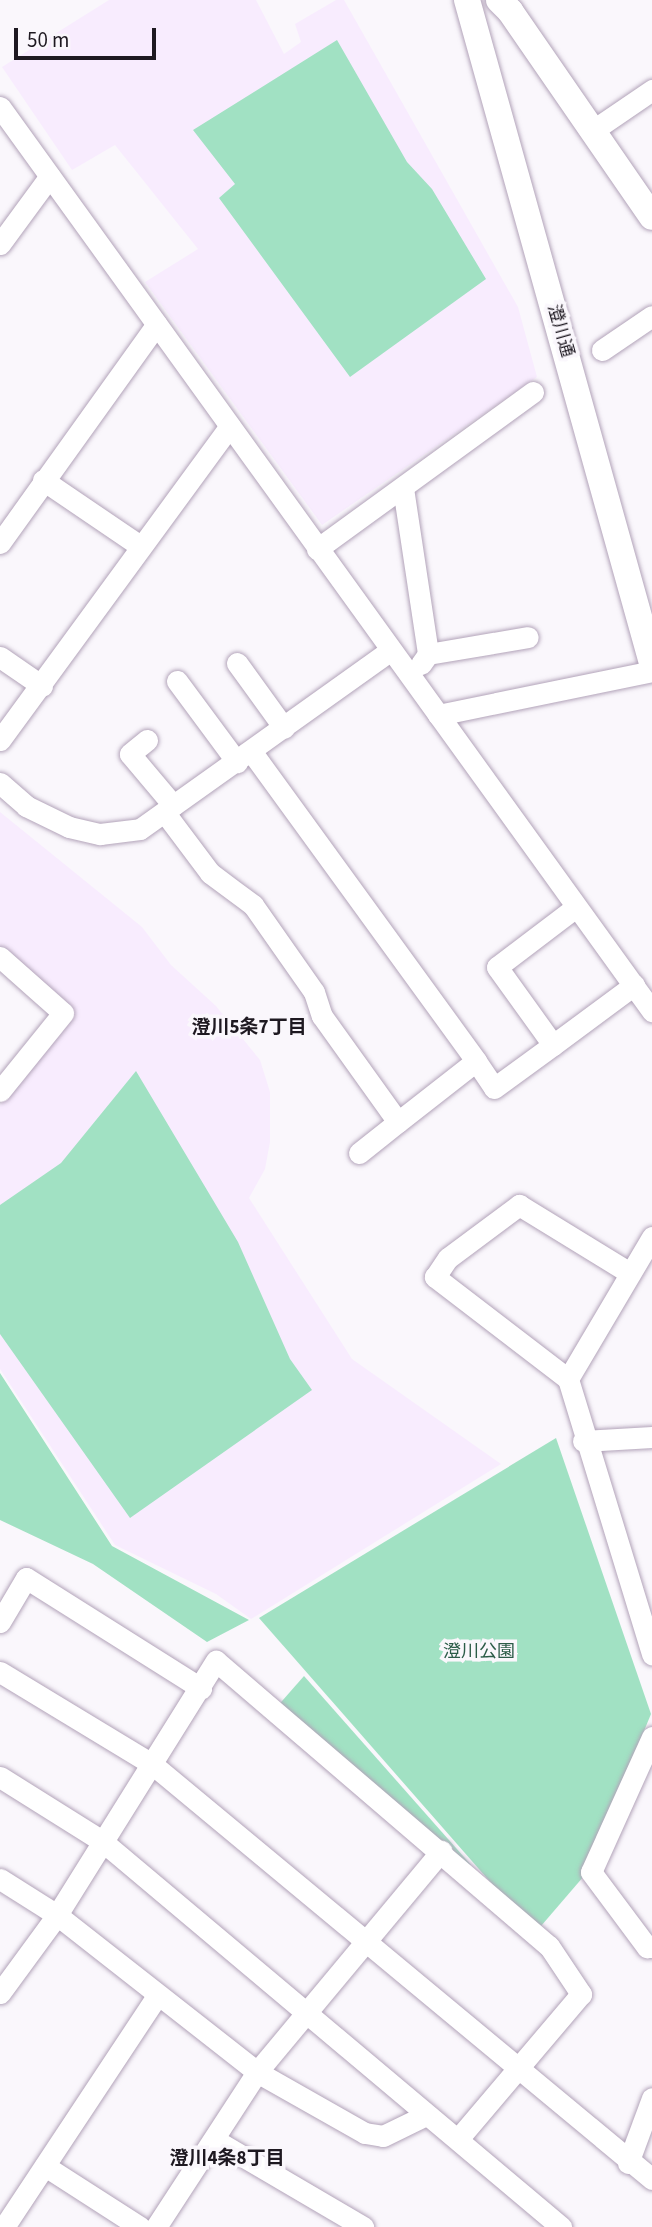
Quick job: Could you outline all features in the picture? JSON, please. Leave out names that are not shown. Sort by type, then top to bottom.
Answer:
[{"type":"street","name":"澄川通","points":[[467,0],[652,663]]},
{"type":"street","points":[[499,0],[652,217]]},
{"type":"street","points":[[593,131],[652,90]]},
{"type":"street","points":[[0,107],[652,1011]]},
{"type":"street","points":[[0,244],[50,176]]},
{"type":"street","points":[[602,350],[652,316]]},
{"type":"street","points":[[0,543],[157,324]]},
{"type":"street","points":[[317,549],[533,392]]},
{"type":"street","points":[[0,740],[230,426]]},
{"type":"street","points":[[43,480],[140,546]]},
{"type":"street","points":[[403,488],[428,654]]},
{"type":"street","points":[[411,676],[428,654],[528,637]]},
{"type":"street","points":[[0,783],[43,816],[100,834],[140,829],[391,650]]},
{"type":"street","points":[[0,657],[42,686]]},
{"type":"street","points":[[237,663],[284,728]]},
{"type":"street","points":[[438,715],[652,671]]},
{"type":"street","points":[[177,681],[244,757],[494,1088],[634,985]]},
{"type":"street","points":[[147,740],[130,754],[210,873],[253,905],[314,992],[322,1016],[398,1122]]},
{"type":"street","points":[[553,1045],[497,967],[576,907]]},
{"type":"street","points":[[0,957],[63,1013],[0,1091]]},
{"type":"street","points":[[359,1153],[476,1061]]},
{"type":"street","points":[[630,1273],[519,1205],[448,1258],[435,1277],[568,1379],[583,1441],[652,1654]]},
{"type":"street","points":[[568,1379],[652,1237]]},
{"type":"street","points":[[583,1441],[652,1437]]},
{"type":"street","points":[[0,1622],[26,1578],[201,1688]]},
{"type":"street","points":[[0,1993],[57,1915],[216,1661],[549,1946],[581,1994],[458,2139]]},
{"type":"street","points":[[0,1672],[152,1764],[366,1939],[628,2163],[652,2179]]},
{"type":"street","points":[[652,1737],[591,1872],[647,1947],[652,1947]]},
{"type":"street","points":[[0,1777],[102,1841],[424,2116],[458,2139],[562,2227]]},
{"type":"street","points":[[156,2227],[257,2073],[304,2012],[441,1851]]},
{"type":"street","points":[[0,1879],[57,1915],[257,2073],[365,2133],[383,2136],[424,2116]]},
{"type":"street","points":[[4,2227],[157,1996]]},
{"type":"street","points":[[628,2163],[652,2098]]},
{"type":"street","points":[[215,2140],[332,2219],[363,2227]]},
{"type":"street","points":[[45,2166],[140,2227]]},
{"type":"shaded area","points":[[109,0],[256,0],[284,54],[301,42],[295,24],[336,0],[344,0],[518,307],[537,377],[322,525],[145,282],[198,249],[115,145],[72,170],[2,67]]},
{"type":"shaded area","points":[[0,812],[142,927],[171,965],[216,1006],[260,1060],[270,1092],[270,1142],[265,1169],[249,1198],[352,1359],[501,1464],[251,1619],[216,1594],[115,1545],[0,1369],[0,1105],[68,1023],[0,964]]},
{"type":"green space","points":[[337,40],[407,162],[432,189],[486,279],[350,377],[219,198],[235,184],[193,130]]},
{"type":"green space","points":[[136,1071],[238,1242],[290,1359],[312,1390],[130,1518],[0,1334],[0,1205],[61,1163]]},
{"type":"green space","points":[[0,1373],[112,1546],[249,1620],[207,1642],[93,1564],[0,1520]]},
{"type":"green space","name":"澄川公園","points":[[556,1438],[651,1714],[584,1876],[535,1933],[259,1618]]},
{"type":"green space","points":[[304,1676],[471,1865],[462,1873],[275,1709]]},
{"type":"district","name":"澄川5条7丁目","points":[[249,1028]]},
{"type":"district","name":"澄川4条8丁目","points":[[227,2159]]}]
